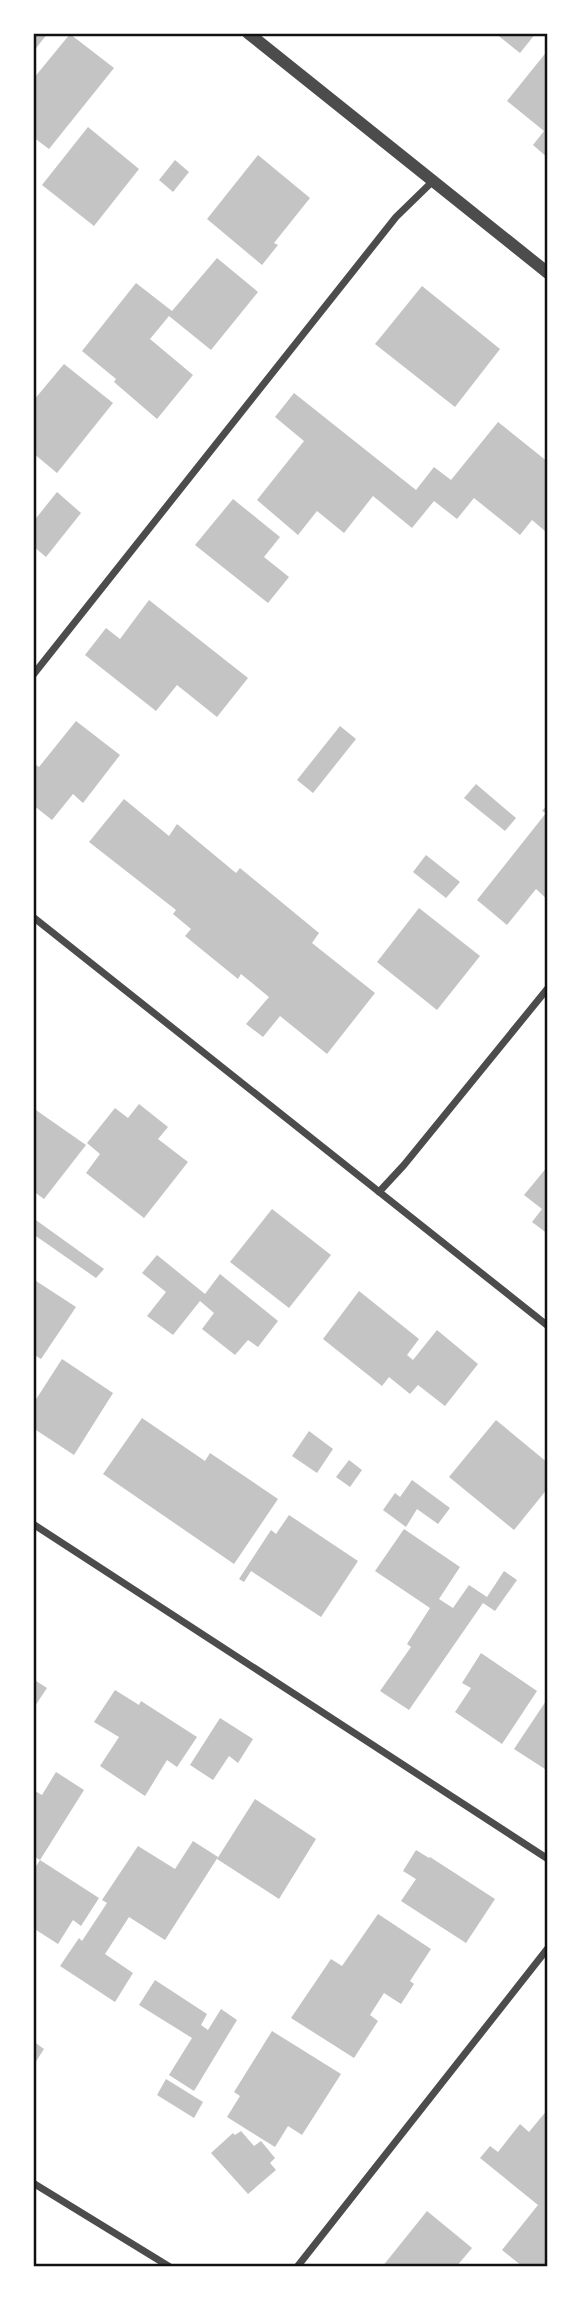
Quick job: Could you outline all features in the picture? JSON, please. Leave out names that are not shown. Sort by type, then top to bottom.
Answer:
[{"type":"street","points":[[248,33],[548,273]]},
{"type":"street","points":[[33,675],[396,217],[433,181]]},
{"type":"street","points":[[33,918],[548,1326]]},
{"type":"street","points":[[379,1192],[548,988]]},
{"type":"street","points":[[33,1524],[548,1859]]},
{"type":"street","points":[[297,2267],[548,1948]]},
{"type":"street","points":[[33,2183],[170,2267]]},
{"type":"building","points":[[33,33],[48,33],[33,52]]},
{"type":"building","points":[[495,33],[536,33],[520,53]]},
{"type":"building","points":[[70,34],[114,68],[49,149],[33,137],[33,79]]},
{"type":"building","points":[[548,50],[548,158],[533,145],[544,131],[507,101]]},
{"type":"building","points":[[88,127],[139,169],[94,226],[42,185]]},
{"type":"building","points":[[258,155],[310,198],[274,243],[278,245],[262,265],[207,219]]},
{"type":"building","points":[[175,160],[189,172],[173,192],[159,180]]},
{"type":"building","points":[[217,258],[258,292],[211,350],[169,316],[150,339],[193,375],[157,419],[82,351],[136,283],[172,311]]},
{"type":"building","points":[[422,286],[500,349],[455,407],[375,344]]},
{"type":"building","points":[[64,364],[113,403],[57,473],[33,453],[33,401]]},
{"type":"building","points":[[294,393],[416,490],[434,467],[451,480],[498,422],[548,462],[548,527],[545,531],[532,520],[520,535],[474,498],[457,519],[434,501],[412,528],[373,496],[344,533],[317,511],[298,535],[257,500],[304,441],[275,417]]},
{"type":"building","points":[[57,492],[81,513],[46,557],[33,546],[33,522]]},
{"type":"building","points":[[233,499],[280,537],[264,557],[289,577],[268,603],[195,545]]},
{"type":"building","points":[[149,600],[248,678],[217,717],[177,685],[156,711],[85,655],[106,628],[120,639]]},
{"type":"building","points":[[76,721],[120,755],[83,803],[73,794],[52,820],[33,805],[33,763],[39,767]]},
{"type":"building","points":[[340,726],[356,739],[313,793],[297,780]]},
{"type":"building","points":[[476,784],[516,818],[505,831],[464,798]]},
{"type":"building","points":[[124,799],[169,836],[177,824],[236,873],[240,868],[319,933],[312,943],[375,993],[327,1054],[280,1016],[263,1037],[246,1024],[269,997],[241,974],[238,979],[185,936],[191,929],[173,914],[176,910],[89,842]]},
{"type":"building","points":[[548,804],[548,900],[536,889],[507,925],[477,900],[546,813],[542,811]]},
{"type":"building","points":[[426,855],[460,882],[446,898],[413,872]]},
{"type":"building","points":[[419,908],[480,956],[437,1010],[377,962]]},
{"type":"building","points":[[139,1104],[168,1127],[158,1139],[188,1162],[144,1218],[86,1173],[100,1154],[87,1143],[115,1108],[128,1118]]},
{"type":"building","points":[[33,1108],[86,1145],[44,1199],[33,1191]]},
{"type":"building","points":[[548,1166],[548,1234],[532,1222],[542,1209],[524,1195]]},
{"type":"building","points":[[272,1209],[331,1255],[289,1308],[230,1262]]},
{"type":"building","points":[[33,1218],[104,1269],[96,1278],[33,1234]]},
{"type":"building","points":[[157,1255],[205,1294],[220,1274],[278,1321],[258,1347],[248,1340],[235,1355],[202,1329],[214,1313],[200,1301],[173,1335],[147,1316],[166,1292],[142,1273]]},
{"type":"building","points":[[33,1279],[76,1307],[41,1359],[33,1354]]},
{"type":"building","points":[[359,1291],[419,1339],[407,1355],[413,1360],[437,1330],[478,1364],[445,1406],[418,1385],[410,1394],[389,1377],[382,1386],[323,1339]]},
{"type":"building","points":[[62,1359],[113,1393],[74,1455],[33,1428],[33,1404]]},
{"type":"building","points":[[142,1418],[205,1461],[210,1453],[278,1499],[234,1564],[103,1474]]},
{"type":"building","points":[[496,1420],[548,1463],[548,1488],[514,1530],[449,1477]]},
{"type":"building","points":[[309,1431],[333,1449],[317,1473],[292,1456]]},
{"type":"building","points":[[349,1460],[362,1470],[350,1487],[336,1477]]},
{"type":"building","points":[[412,1480],[450,1508],[438,1524],[417,1509],[406,1527],[383,1510],[395,1493],[400,1497]]},
{"type":"building","points":[[289,1515],[358,1561],[321,1617],[251,1571],[244,1582],[239,1579],[271,1530],[276,1534]]},
{"type":"building","points":[[404,1529],[460,1567],[439,1599],[453,1608],[469,1585],[487,1597],[504,1571],[517,1580],[495,1611],[483,1603],[409,1710],[380,1691],[411,1647],[407,1644],[430,1608],[375,1571]]},
{"type":"building","points":[[481,1653],[537,1691],[502,1744],[455,1712],[471,1688],[462,1683]]},
{"type":"building","points":[[33,1679],[47,1688],[33,1709]]},
{"type":"building","points":[[115,1690],[139,1705],[141,1701],[197,1737],[177,1767],[167,1760],[145,1796],[100,1766],[119,1737],[94,1722]]},
{"type":"building","points":[[548,1698],[548,1771],[514,1749]]},
{"type":"building","points":[[220,1718],[253,1739],[238,1763],[229,1756],[213,1780],[190,1765]]},
{"type":"building","points":[[56,1772],[84,1790],[40,1860],[33,1856],[33,1790],[42,1795]]},
{"type":"building","points":[[255,1799],[316,1839],[279,1899],[217,1859]]},
{"type":"building","points":[[193,1841],[218,1857],[165,1940],[129,1917],[105,1954],[133,1973],[115,2002],[60,1966],[79,1938],[82,1941],[107,1903],[102,1900],[138,1846],[175,1869]]},
{"type":"building","points":[[416,1850],[495,1899],[466,1943],[401,1901],[416,1879],[403,1871]]},
{"type":"building","points":[[40,1860],[99,1898],[81,1926],[73,1920],[58,1944],[33,1928],[33,1871]]},
{"type":"building","points":[[378,1914],[431,1949],[410,1981],[414,1984],[401,2004],[384,1993],[370,2015],[378,2021],[354,2058],[291,2018],[331,1959],[342,1966]]},
{"type":"building","points":[[155,1980],[207,2014],[201,2025],[208,2030],[221,2009],[237,2020],[194,2091],[169,2075],[192,2038],[139,2005]]},
{"type":"building","points":[[272,2031],[341,2074],[302,2135],[288,2126],[275,2147],[227,2117],[240,2096],[234,2092]]},
{"type":"building","points":[[33,2041],[44,2049],[33,2066]]},
{"type":"building","points":[[166,2079],[203,2102],[194,2118],[157,2095]]},
{"type":"building","points":[[548,2109],[548,2267],[523,2267],[502,2250],[538,2205],[480,2158],[490,2146],[498,2152],[520,2124],[529,2132]]},
{"type":"building","points":[[241,2131],[254,2146],[261,2141],[275,2158],[270,2163],[276,2170],[248,2194],[211,2153],[233,2133],[235,2135]]},
{"type":"building","points":[[427,2211],[472,2248],[456,2267],[382,2267]]}]
